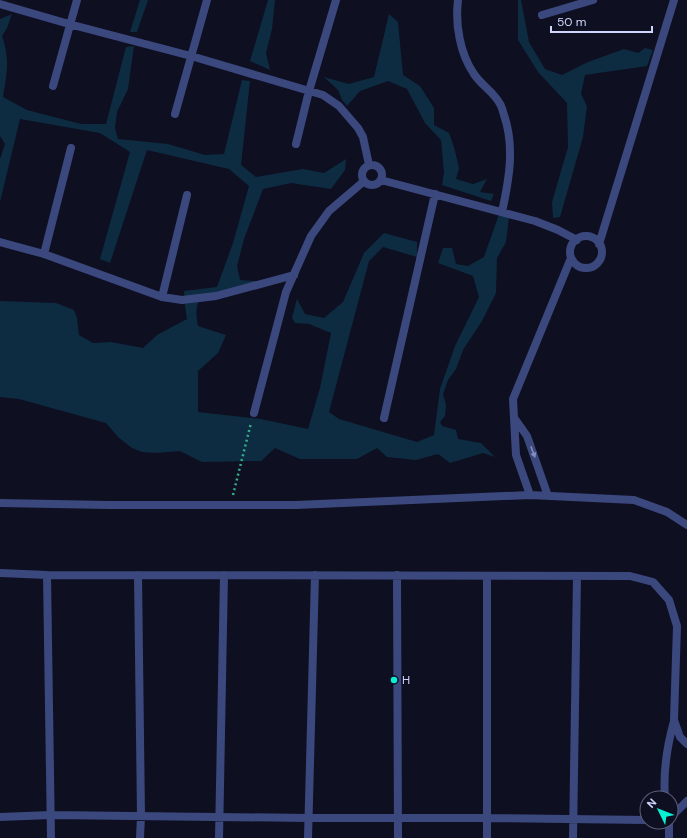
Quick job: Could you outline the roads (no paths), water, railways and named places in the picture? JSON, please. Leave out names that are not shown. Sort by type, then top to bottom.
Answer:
[{"type":"street","points":[[53,86],[69,24],[77,0]]},
{"type":"street","points":[[175,114],[207,0]]},
{"type":"street","points":[[296,144],[309,91],[336,0]]},
{"type":"street","points":[[458,0],[458,20],[463,52],[474,74],[500,104],[508,127],[511,147],[507,192],[503,208]]},
{"type":"street","points":[[542,15],[593,0]]},
{"type":"street","points":[[571,258],[578,266],[588,268],[597,263],[601,254],[599,244],[674,0]]},
{"type":"street","points":[[2,3],[69,24],[191,56],[323,94],[340,106],[358,128],[363,137],[369,165]]},
{"type":"street","points":[[44,254],[71,148]]},
{"type":"street","points":[[369,165],[374,165],[381,170],[381,180],[374,186],[369,186],[363,182],[361,175],[365,167],[369,165]]},
{"type":"street","points":[[381,180],[435,194],[503,208],[558,230],[577,240]]},
{"type":"street","points":[[254,412],[286,292],[311,236],[329,211],[363,182]]},
{"type":"street","points":[[384,418],[435,194]]},
{"type":"street","points":[[162,297],[187,195]]},
{"type":"street","points":[[530,495],[516,455],[513,399],[571,258],[571,248],[577,240],[586,237],[592,238],[599,244]]},
{"type":"street","points":[[0,242],[44,254],[162,297],[182,300],[216,296],[294,275]]},
{"type":"street","points":[[514,418],[527,436],[548,496]]},
{"type":"street","points":[[0,503],[109,505],[296,505],[530,495],[634,500],[667,512],[687,525]]},
{"type":"street","points":[[0,574],[630,576],[653,582],[669,600],[677,626],[674,720],[669,740],[664,790]]},
{"type":"street","points":[[47,575],[51,838]]},
{"type":"street","points":[[138,575],[140,838]]},
{"type":"street","points":[[219,838],[224,575]]},
{"type":"street","points":[[308,838],[315,576]]},
{"type":"street","points":[[398,576],[398,838]]},
{"type":"street","points":[[487,576],[487,838]]},
{"type":"street","points":[[573,838],[576,576]]},
{"type":"street","points":[[674,720],[680,737],[687,744]]},
{"type":"street","points":[[679,809],[687,801]]},
{"type":"street","points":[[0,817],[51,815],[639,820]]},
{"type":"water","points":[[140,0],[148,0],[137,32],[130,32]]},
{"type":"water","points":[[268,0],[275,0],[272,29],[266,53],[270,70],[250,61]]},
{"type":"water","points":[[518,0],[521,0],[529,42],[545,69],[562,75],[588,62],[624,49],[638,53],[645,48],[653,50],[647,66],[585,75],[581,94],[587,106],[583,137],[560,217],[553,218],[552,202],[568,147],[567,103],[538,72],[518,40]]},
{"type":"water","points":[[12,14],[7,28],[2,36],[7,60],[7,73],[3,97],[27,110],[81,124],[106,124],[126,47],[134,46],[128,89],[117,112],[115,128],[118,139],[168,144],[205,155],[224,154],[242,80],[250,81],[241,165],[256,177],[303,169],[324,173],[346,159],[345,170],[331,189],[291,183],[263,189],[244,239],[237,266],[240,280],[265,282],[201,297],[198,304],[196,315],[198,326],[226,335],[218,353],[198,371],[198,412],[261,419],[308,429],[320,388],[331,333],[309,324],[295,323],[292,318],[297,299],[305,314],[324,318],[343,302],[364,253],[384,233],[417,242],[417,257],[383,247],[369,261],[329,412],[339,419],[417,442],[434,435],[440,389],[455,346],[479,297],[473,276],[438,263],[443,248],[452,248],[456,264],[468,266],[484,257],[499,214],[509,217],[506,242],[497,258],[496,293],[482,321],[463,350],[456,369],[448,380],[443,394],[446,405],[445,416],[440,422],[442,426],[456,430],[458,439],[481,443],[495,457],[483,453],[450,463],[438,454],[416,460],[387,457],[377,448],[357,459],[300,459],[275,448],[261,461],[202,462],[180,451],[156,453],[142,452],[132,448],[118,437],[106,423],[19,399],[0,397],[0,301],[56,303],[74,310],[77,318],[79,335],[93,343],[111,342],[143,348],[157,335],[187,319],[184,291],[217,287],[233,243],[249,186],[229,169],[147,150],[110,263],[100,259],[130,152],[100,133],[20,119],[0,202],[0,159],[5,144],[0,136],[0,19]]},
{"type":"water","points":[[389,14],[398,22],[403,75],[420,86],[434,108],[434,125],[449,133],[459,168],[456,179],[473,184],[487,179],[480,192],[494,194],[491,201],[442,185],[444,172],[441,140],[425,123],[407,89],[388,81],[360,91],[347,106],[342,100],[338,90],[324,77],[349,84],[374,77]]},
{"type":"place","name":"H","points":[[394,680]]}]
